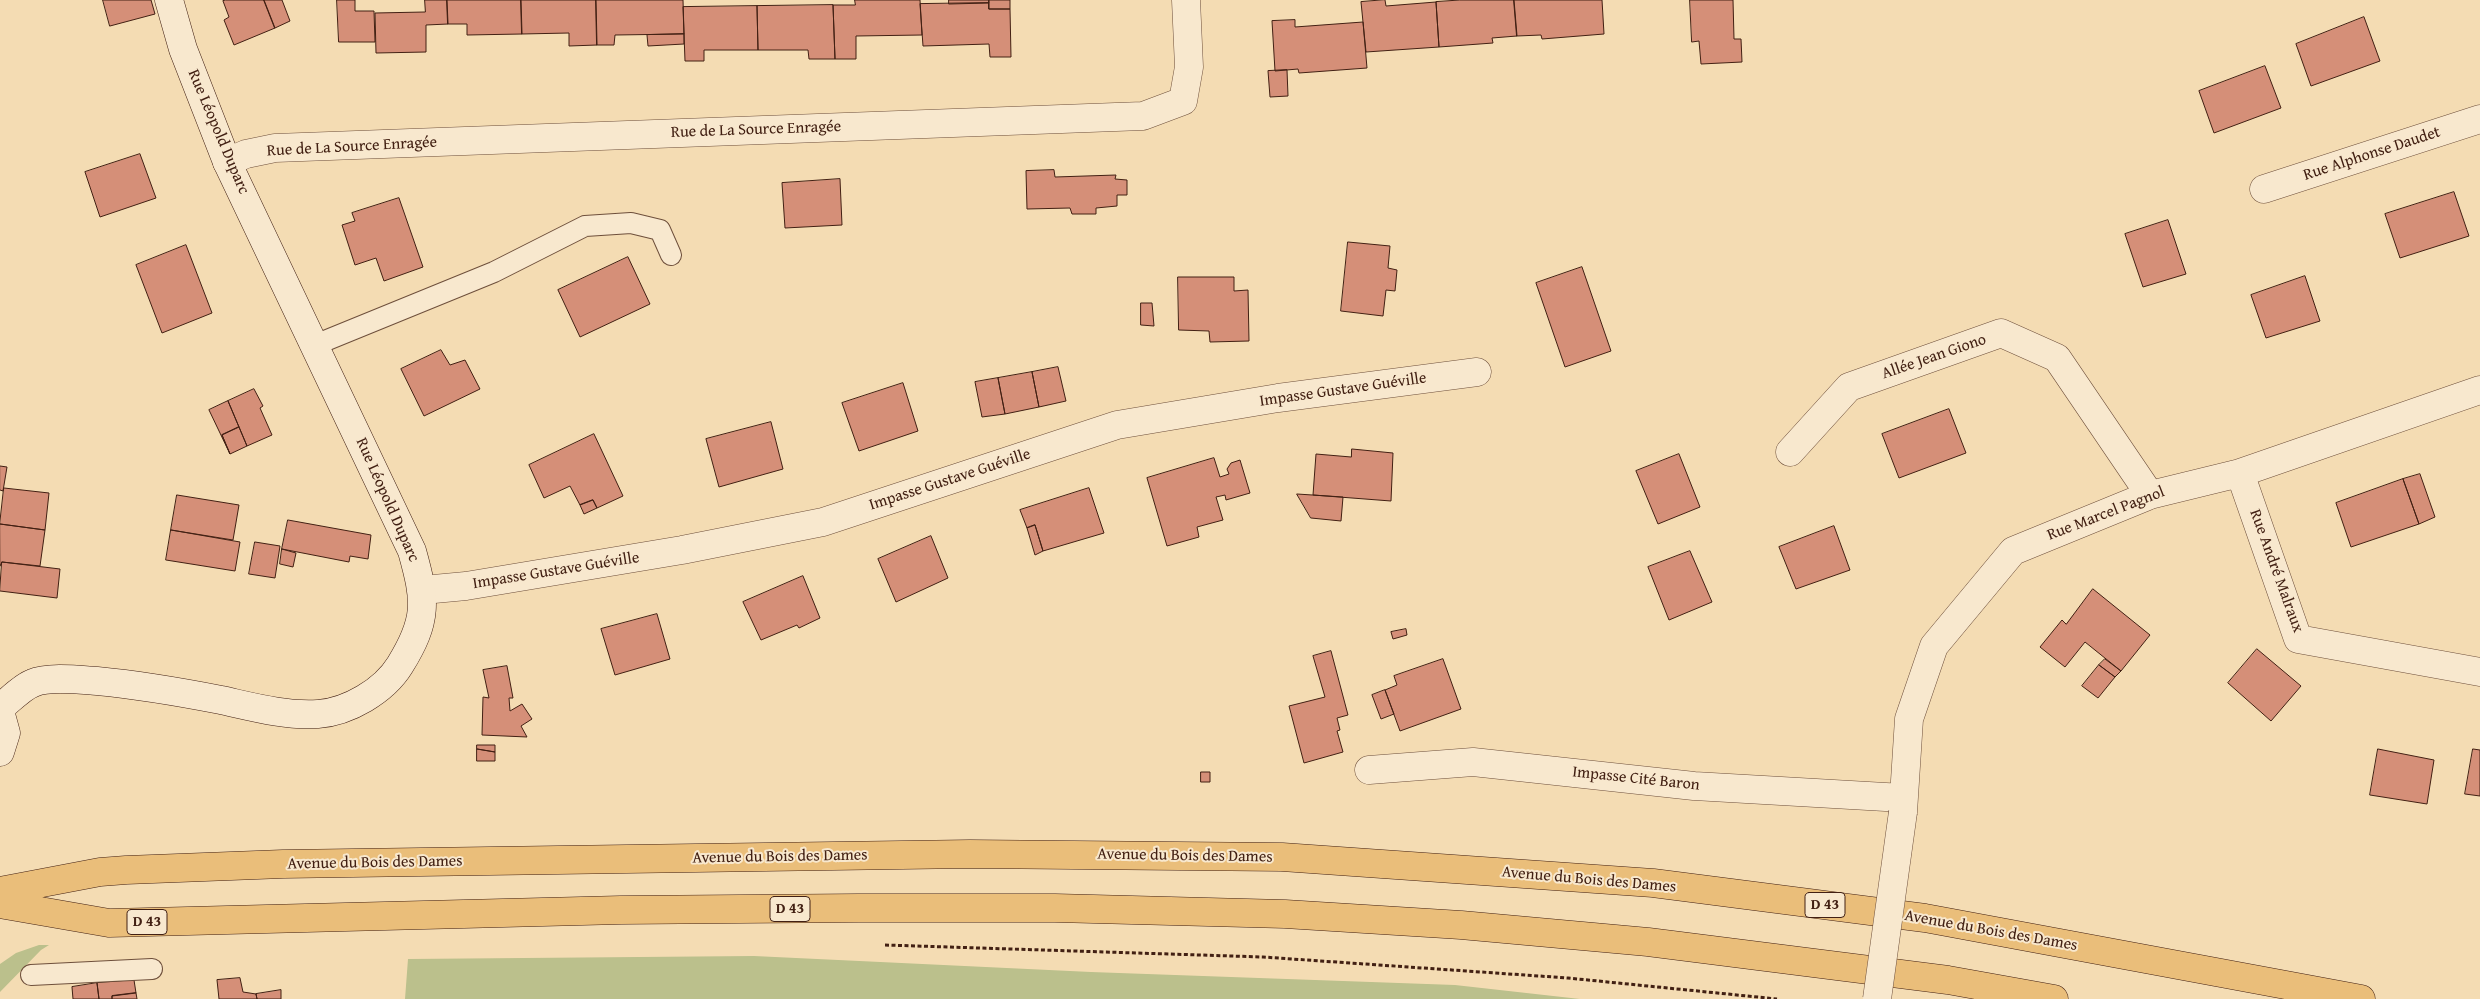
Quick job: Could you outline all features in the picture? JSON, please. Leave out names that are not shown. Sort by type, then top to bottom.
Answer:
[{"type":"highway","name":"Avenue du Bois des Dames","points":[[0,891],[108,871],[283,864],[970,854],[1282,858],[1654,883],[1925,918],[2361,999]]},
{"type":"highway","name":"D 43","points":[[0,904],[109,923],[621,910],[848,908],[1065,909],[1285,914],[1461,925],[1648,942],[1948,980],[2054,999]]},
{"type":"street","name":"Rue Léopold Duparc","points":[[0,752],[6,734],[0,709],[34,682],[71,678],[145,686],[289,714],[320,714],[350,706],[375,691],[396,673],[412,646],[421,624],[423,590],[406,535],[228,162],[183,49],[169,0]]},
{"type":"street","name":"Rue de La Source Enragée","points":[[228,162],[246,154],[275,148],[1143,116],[1184,100],[1189,67],[1186,0]]},
{"type":"street","name":"Rue Alphonse Daudet","points":[[2264,189],[2480,119]]},
{"type":"street","name":"Allée Jean Giono","points":[[1790,452],[1849,387],[2001,333],[2057,358],[2150,495]]},
{"type":"street","name":"Impasse Gustave Guéville","points":[[423,590],[476,584],[682,550],[823,522],[1117,425],[1278,398],[1477,372]]},
{"type":"street","name":"Rue Marcel Pagnol","points":[[1876,999],[1903,805],[1909,719],[1934,646],[2013,551],[2150,495],[2240,472],[2480,390]]},
{"type":"street","name":"Rue André Malraux","points":[[2240,472],[2298,638],[2480,672]]},
{"type":"street","name":"Impasse Cité Baron","points":[[1369,770],[1473,762],[1694,786],[1903,805]]},
{"type":"lane","points":[[315,345],[494,272],[585,226],[631,223],[660,230],[671,255]]},
{"type":"lane","points":[[31,975],[152,969]]},
{"type":"path","points":[[878,945],[1263,957],[1568,978],[1777,999]]},
{"type":"green space","points":[[39,945],[49,945],[41,950],[0,992],[0,964],[16,953]]},
{"type":"green space","points":[[754,956],[1091,972],[1455,985],[1580,999],[405,999],[408,959]]},
{"type":"building","points":[[103,0],[151,0],[155,14],[110,26]]},
{"type":"building","points":[[264,0],[275,28],[234,45],[224,20],[229,17],[223,1]]},
{"type":"building","points":[[264,0],[282,0],[290,21],[275,28]]},
{"type":"building","points":[[337,0],[355,0],[355,11],[374,11],[375,42],[339,42]]},
{"type":"building","points":[[425,0],[447,0],[448,24],[426,25],[426,52],[376,53],[375,13],[425,12]]},
{"type":"building","points":[[447,0],[521,0],[522,34],[467,35],[467,24],[448,24]]},
{"type":"building","points":[[521,0],[596,0],[597,45],[569,46],[569,33],[522,34]]},
{"type":"building","points":[[596,0],[683,0],[684,34],[615,35],[614,45],[597,45]]},
{"type":"building","points":[[855,0],[920,0],[922,35],[856,36],[856,59],[835,59],[833,5],[855,5]]},
{"type":"building","points":[[949,0],[989,0],[989,3],[949,4]]},
{"type":"building","points":[[989,0],[1010,0],[1010,9],[989,9]]},
{"type":"building","points":[[1385,0],[1386,6],[1436,2],[1439,47],[1366,52],[1361,2]]},
{"type":"building","points":[[1514,0],[1517,36],[1492,38],[1493,43],[1439,47],[1436,2]]},
{"type":"building","points":[[1514,0],[1602,0],[1604,34],[1542,39],[1541,35],[1517,36]]},
{"type":"building","points":[[1690,0],[1733,0],[1734,39],[1741,39],[1742,62],[1701,64],[1699,41],[1692,42]]},
{"type":"building","points":[[989,3],[989,9],[1010,9],[1011,57],[990,57],[989,44],[923,46],[920,4]]},
{"type":"building","points":[[833,5],[835,59],[809,59],[808,50],[758,50],[757,6]]},
{"type":"building","points":[[757,6],[758,50],[704,50],[704,61],[685,61],[683,7]]},
{"type":"building","points":[[2364,17],[2380,61],[2311,86],[2296,44]]},
{"type":"building","points":[[1295,20],[1295,27],[1363,22],[1367,68],[1299,73],[1298,69],[1275,71],[1272,21]]},
{"type":"building","points":[[684,34],[684,44],[648,46],[647,35]]},
{"type":"building","points":[[2265,66],[2281,108],[2214,133],[2199,91]]},
{"type":"building","points":[[1287,70],[1288,96],[1270,97],[1268,71]]},
{"type":"building","points":[[140,154],[156,198],[100,217],[85,172]]},
{"type":"building","points":[[1054,170],[1055,177],[1116,175],[1115,179],[1127,180],[1127,195],[1117,195],[1117,206],[1096,208],[1096,214],[1072,214],[1070,208],[1027,209],[1026,171]]},
{"type":"building","points":[[840,179],[842,225],[785,228],[782,183]]},
{"type":"building","points":[[2454,192],[2469,236],[2400,258],[2385,214]]},
{"type":"building","points":[[399,198],[423,267],[384,281],[376,258],[355,265],[342,225],[355,221],[352,213]]},
{"type":"building","points":[[2168,220],[2186,274],[2143,287],[2125,234]]},
{"type":"building","points":[[1348,242],[1390,246],[1388,268],[1397,270],[1395,291],[1386,290],[1383,316],[1341,311]]},
{"type":"building","points":[[186,245],[212,313],[162,333],[136,265]]},
{"type":"building","points":[[628,257],[650,304],[580,337],[558,290]]},
{"type":"building","points":[[1582,267],[1611,351],[1565,367],[1536,283]]},
{"type":"building","points":[[2305,276],[2320,321],[2266,338],[2251,295]]},
{"type":"building","points":[[1178,277],[1234,277],[1234,291],[1248,290],[1249,341],[1210,342],[1209,331],[1179,330]]},
{"type":"building","points":[[1141,303],[1152,303],[1154,326],[1141,325]]},
{"type":"building","points":[[441,350],[450,365],[465,360],[480,389],[424,416],[401,369]]},
{"type":"building","points":[[1058,367],[1066,401],[1039,407],[1032,372]]},
{"type":"building","points":[[1032,372],[1039,407],[1005,414],[998,378]]},
{"type":"building","points":[[998,378],[1005,414],[982,417],[975,382]]},
{"type":"building","points":[[903,383],[918,431],[859,451],[842,403]]},
{"type":"building","points":[[254,389],[263,406],[260,408],[272,435],[247,446],[228,401]]},
{"type":"building","points":[[228,401],[239,427],[222,435],[230,454],[209,410]]},
{"type":"building","points":[[1949,409],[1966,453],[1899,478],[1882,434]]},
{"type":"building","points":[[771,422],[783,469],[719,487],[706,439]]},
{"type":"building","points":[[239,427],[247,446],[230,454],[222,435]]},
{"type":"building","points":[[594,434],[623,496],[597,508],[593,500],[580,505],[570,486],[544,498],[529,465]]},
{"type":"building","points":[[1352,449],[1393,453],[1391,501],[1313,495],[1316,454],[1351,457]]},
{"type":"building","points":[[1679,454],[1700,507],[1658,524],[1636,471]]},
{"type":"building","points":[[1214,458],[1220,477],[1229,474],[1227,469],[1231,463],[1240,460],[1250,493],[1226,500],[1225,495],[1216,497],[1223,520],[1197,527],[1199,537],[1167,546],[1147,478]]},
{"type":"building","points":[[0,466],[7,467],[3,491],[0,490]]},
{"type":"building","points":[[2420,474],[2435,517],[2419,524],[2403,479]]},
{"type":"building","points":[[2403,479],[2419,524],[2351,547],[2336,503]]},
{"type":"building","points":[[4,488],[49,493],[45,530],[0,524]]},
{"type":"building","points":[[1089,488],[1104,533],[1043,551],[1035,525],[1027,528],[1020,510]]},
{"type":"building","points":[[1297,494],[1343,497],[1341,521],[1311,518]]},
{"type":"building","points":[[177,495],[239,505],[233,540],[171,530]]},
{"type":"building","points":[[593,500],[597,508],[584,514],[580,505]]},
{"type":"building","points":[[288,520],[371,535],[368,559],[350,556],[349,562],[282,549]]},
{"type":"building","points":[[0,524],[45,530],[40,566],[2,562],[0,566]]},
{"type":"building","points":[[1035,525],[1043,551],[1035,555],[1027,528]]},
{"type":"building","points":[[1834,526],[1850,570],[1796,589],[1779,547]]},
{"type":"building","points":[[171,530],[240,542],[235,571],[166,560]]},
{"type":"building","points":[[931,536],[948,578],[896,602],[878,559]]},
{"type":"building","points":[[255,542],[280,546],[275,578],[249,574]]},
{"type":"building","points":[[282,549],[296,553],[293,567],[280,564]]},
{"type":"building","points":[[1690,551],[1712,602],[1669,620],[1648,567]]},
{"type":"building","points":[[2,562],[60,569],[57,598],[0,591]]},
{"type":"building","points":[[803,576],[820,618],[799,628],[797,625],[761,640],[743,602]]},
{"type":"building","points":[[2093,589],[2150,635],[2121,671],[2085,642],[2065,667],[2040,647],[2062,620],[2066,624]]},
{"type":"building","points":[[657,614],[670,659],[615,675],[601,629]]},
{"type":"building","points":[[1406,629],[1407,635],[1393,639],[1391,632]]},
{"type":"building","points":[[2257,649],[2301,686],[2271,721],[2228,683]]},
{"type":"building","points":[[1331,651],[1348,715],[1337,718],[1340,730],[1337,731],[1343,752],[1304,763],[1289,706],[1325,697],[1313,656]]},
{"type":"building","points":[[1443,659],[1461,709],[1400,731],[1385,690],[1397,685],[1394,676]]},
{"type":"building","points":[[2105,659],[2121,671],[2115,677],[2099,665]]},
{"type":"building","points":[[2099,665],[2115,677],[2098,698],[2082,686]]},
{"type":"building","points":[[507,666],[513,698],[509,698],[510,711],[522,704],[532,719],[521,726],[527,737],[482,735],[483,697],[489,698],[483,670]]},
{"type":"building","points":[[1385,690],[1394,714],[1381,719],[1372,695]]},
{"type":"building","points":[[477,745],[495,745],[495,752],[477,749]]},
{"type":"building","points":[[477,749],[495,752],[495,761],[477,761]]},
{"type":"building","points":[[2378,749],[2434,760],[2427,804],[2370,795]]},
{"type":"building","points":[[2473,749],[2480,750],[2480,796],[2465,794]]},
{"type":"building","points":[[1201,772],[1210,772],[1210,782],[1201,782]]},
{"type":"building","points":[[240,978],[243,992],[256,994],[257,999],[219,999],[217,980]]},
{"type":"building","points":[[134,980],[136,993],[112,996],[112,999],[99,999],[97,983]]},
{"type":"building","points":[[97,983],[99,999],[73,999],[72,987]]},
{"type":"building","points":[[281,990],[281,999],[257,999],[256,994]]},
{"type":"building","points":[[136,993],[137,999],[112,999],[112,996]]}]
